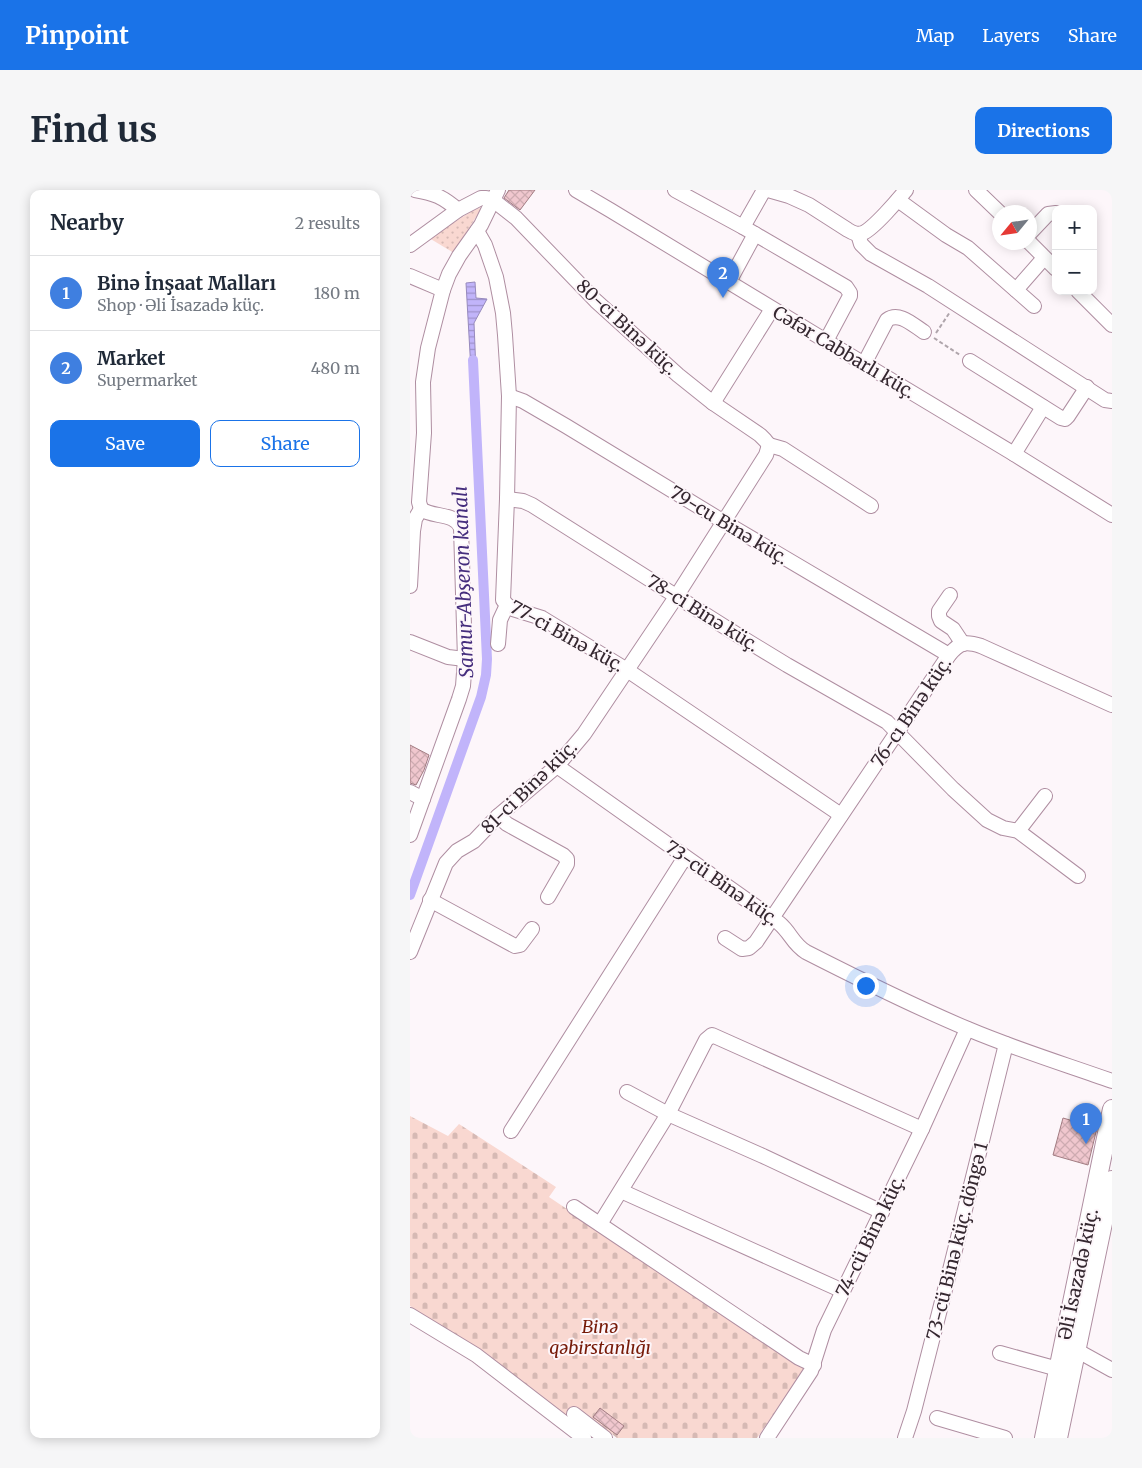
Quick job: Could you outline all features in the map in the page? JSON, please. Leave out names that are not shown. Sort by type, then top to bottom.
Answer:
[{"type":"main road","name":"Əli İsazadə küç.","points":[[1044,1438],[1112,1109]]},
{"type":"main road","name":"Əli İsazadə küç.","points":[[1058,1438],[1111,1189]]},
{"type":"street","points":[[415,190],[433,193],[446,199],[458,210]]},
{"type":"street","name":"Cəfər Cabbarlı küç.","points":[[576,190],[1112,515]]},
{"type":"street","points":[[674,190],[846,287],[849,290],[850,296],[826,342]]},
{"type":"street","points":[[729,282],[764,190]]},
{"type":"street","points":[[768,190],[789,196],[809,205],[848,230],[858,234],[870,228],[904,193],[946,235],[968,248],[1034,306]]},
{"type":"street","points":[[976,190],[992,206]]},
{"type":"street","points":[[410,245],[458,210],[481,198],[497,193]]},
{"type":"street","points":[[410,586],[413,531],[421,509],[415,484],[424,433],[416,391],[442,290],[453,266],[477,231],[497,193]]},
{"type":"street","name":"80-ci Binə küç.","points":[[497,193],[516,218],[596,301],[678,375],[713,403],[760,435],[768,446]]},
{"type":"street","points":[[1037,226],[1048,214],[1052,214]]},
{"type":"street","name":"77-ci Binə küç.","points":[[477,231],[496,277],[503,313],[509,396],[503,595],[507,605],[513,610],[542,618],[627,670],[841,815]]},
{"type":"street","points":[[858,234],[861,244],[871,254],[928,286],[1105,400],[1112,401]]},
{"type":"street","points":[[1036,250],[1052,265]]},
{"type":"street","points":[[1016,290],[1044,258]]},
{"type":"street","points":[[410,276],[442,290]]},
{"type":"street","points":[[1083,295],[1109,315]]},
{"type":"street","points":[[713,403],[772,309]]},
{"type":"street","points":[[864,364],[887,320],[891,317],[899,317],[929,335]]},
{"type":"street","points":[[965,358],[1060,418],[1065,419],[1068,416],[1087,387]]},
{"type":"street","name":"79-cu Binə küç.","points":[[509,396],[523,401],[566,426],[949,655]]},
{"type":"street","points":[[1014,454],[1043,408]]},
{"type":"street","points":[[768,446],[783,449],[871,506]]},
{"type":"street","name":"81-ci Binə küç.","points":[[410,952],[446,863],[457,851],[474,841],[498,816],[557,766],[584,734],[724,522],[766,455],[768,446]]},
{"type":"street","name":"78-ci Binə küç.","points":[[507,498],[532,505],[787,665],[879,716],[897,731],[953,789],[987,820],[1003,828],[1018,831],[1078,876]]},
{"type":"street","points":[[410,835],[459,699],[464,676],[465,659],[461,528],[454,519],[421,509]]},
{"type":"street","points":[[950,595],[939,616],[941,621],[953,629],[963,644]]},
{"type":"street","points":[[498,644],[501,614],[507,605]]},
{"type":"street","points":[[410,642],[448,658],[465,659]]},
{"type":"street","name":"76-cı Binə küç.","points":[[726,938],[742,949],[749,948],[756,942],[897,731],[956,647],[969,643],[981,646],[1112,705]]},
{"type":"street","name":"73-cü Binə küç.","points":[[557,766],[772,918],[784,927],[796,945],[806,952],[967,1029],[1112,1081]]},
{"type":"street","points":[[410,792],[423,799]]},
{"type":"street","points":[[1018,831],[1045,796]]},
{"type":"street","points":[[498,816],[507,824],[567,859],[567,864],[548,897]]},
{"type":"street","points":[[511,1131],[685,857]]},
{"type":"street","points":[[430,900],[516,946],[520,945],[532,929]]},
{"type":"street","name":"74-cü Binə küç.","points":[[767,1438],[814,1365],[820,1339],[922,1129],[967,1029]]},
{"type":"street","points":[[600,1224],[668,1114],[706,1040],[712,1035],[922,1129]]},
{"type":"street","name":"73-cü Binə küç. döngə 1","points":[[905,1438],[914,1411],[1006,1044]]},
{"type":"street","points":[[627,1092],[668,1114],[755,1152],[882,1212]]},
{"type":"street","points":[[621,1190],[843,1292]]},
{"type":"street","points":[[574,1207],[799,1358],[814,1365]]},
{"type":"street","points":[[410,1315],[476,1355],[584,1438]]},
{"type":"street","points":[[1076,1350],[1112,1370]]},
{"type":"street","points":[[1000,1353],[1058,1369]]},
{"type":"street","points":[[574,1414],[605,1438]]},
{"type":"street","points":[[937,1418],[1005,1438]]},
{"type":"path","points":[[955,304],[929,335],[965,358]]},
{"type":"green space","points":[[482,207],[454,253],[429,238],[472,211]]},
{"type":"green space","name":"Binə qəbirstanlığı","points":[[410,1116],[448,1136],[459,1124],[556,1187],[549,1197],[805,1369],[757,1438],[617,1438],[600,1425],[590,1438],[486,1356],[410,1306]]},
{"type":"shaded area","points":[[475,282],[476,298],[487,299],[474,323],[476,372],[471,371],[466,283]]},
{"type":"building","points":[[509,190],[535,190],[520,210],[504,198]]},
{"type":"building","points":[[410,745],[429,755],[416,785],[410,783]]},
{"type":"building","points":[[1063,1118],[1097,1128],[1088,1165],[1053,1155]]},
{"type":"building","points":[[600,1408],[624,1426],[617,1435],[593,1417]]},
{"type":"waterway","name":"Samur-Abşeron kanalı","points":[[410,895],[481,697],[486,675],[487,659],[473,360]]},
{"type":"place","name":"Market","points":[[723,298]]},
{"type":"place","name":"Binə İnşaat Malları","points":[[1086,1144]]}]
